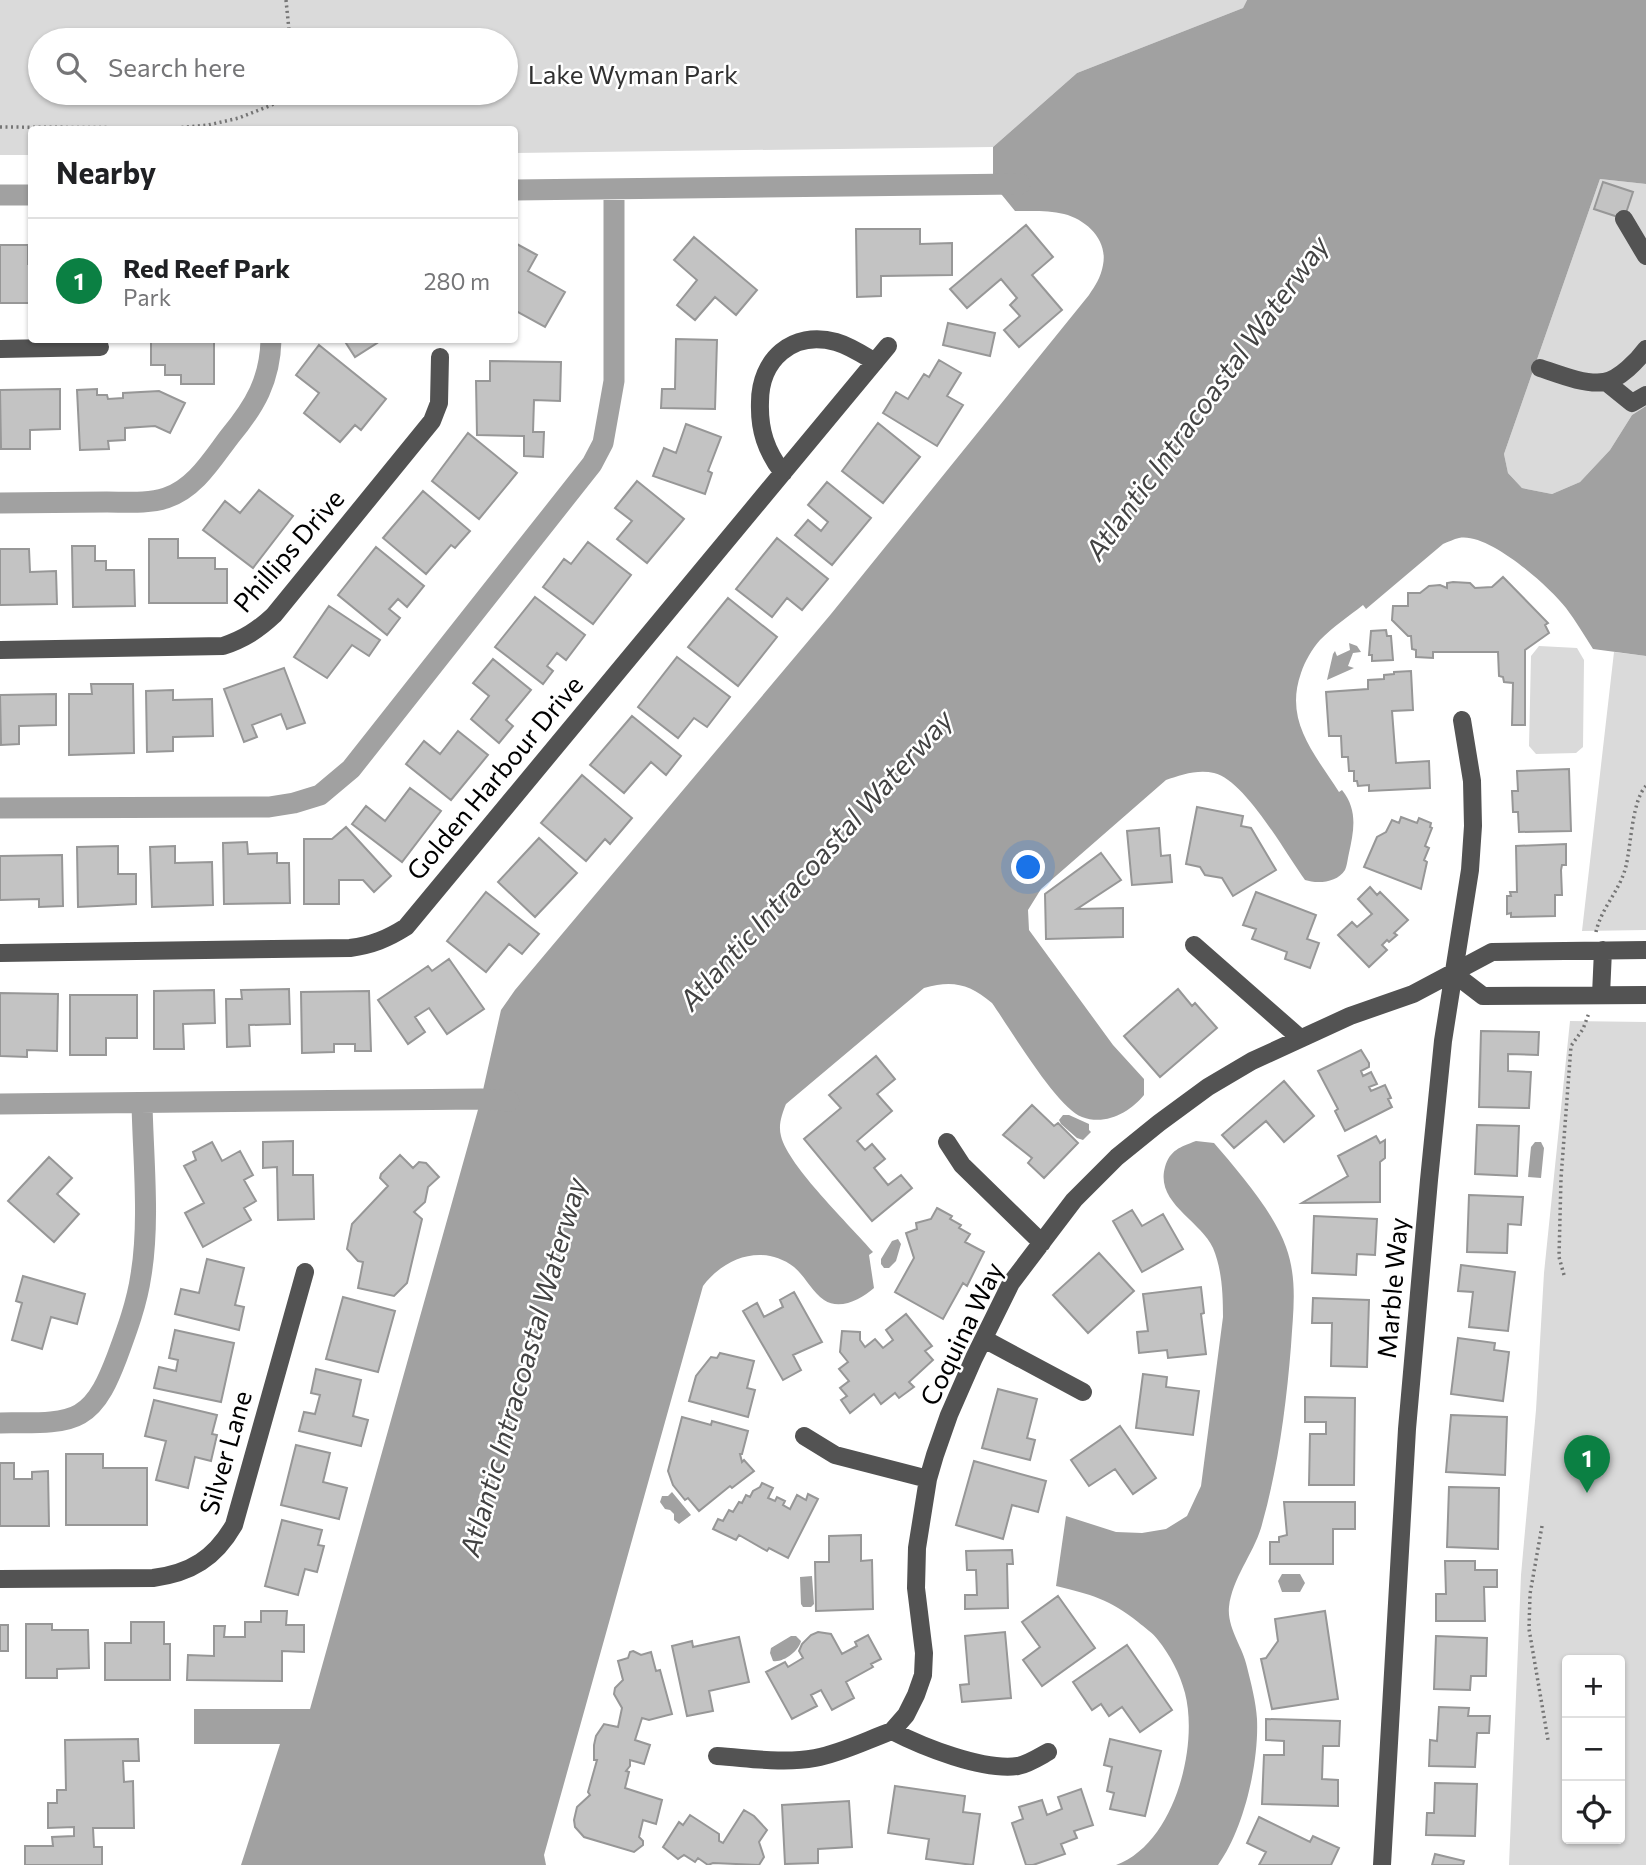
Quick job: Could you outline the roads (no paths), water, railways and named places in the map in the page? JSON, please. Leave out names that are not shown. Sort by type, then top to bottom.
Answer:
[{"type":"street","points":[[1624,219],[1646,257]]},
{"type":"street","points":[[783,472],[770,457],[759,418],[760,390],[764,374],[772,360],[788,346],[806,341],[833,342],[856,350],[875,362]]},
{"type":"street","name":"Golden Harbour Drive","points":[[0,953],[349,948],[370,946],[406,927],[888,346]]},
{"type":"street","points":[[0,349],[100,347]]},
{"type":"street","points":[[1606,383],[1636,364],[1646,351]]},
{"type":"street","name":"Phillips Drive","points":[[0,650],[223,646],[243,640],[260,629],[432,421],[439,403],[440,357]]},
{"type":"street","points":[[1540,368],[1569,378],[1606,383],[1632,403],[1646,395]]},
{"type":"street","name":"Marble Way","points":[[1382,1865],[1407,1429],[1431,1152],[1443,1041],[1470,870],[1472,781],[1462,720]]},
{"type":"street","points":[[1195,945],[1300,1038]]},
{"type":"street","points":[[1597,995],[1599,950]]},
{"type":"street","name":"Coquina Way","points":[[892,1731],[906,1715],[923,1675],[925,1653],[916,1588],[917,1548],[928,1479],[949,1415],[1011,1283],[1074,1200],[1117,1157],[1159,1122],[1230,1074],[1350,1016],[1413,994],[1492,951],[1646,950]]},
{"type":"street","points":[[1453,973],[1483,996],[1646,995]]},
{"type":"street","points":[[947,1142],[962,1165],[1042,1243]]},
{"type":"street","name":"Silver Lane","points":[[0,1579],[153,1578],[173,1575],[210,1557],[224,1543],[234,1525],[305,1272]]},
{"type":"street","points":[[984,1339],[1083,1392]]},
{"type":"street","points":[[804,1436],[835,1455],[928,1479]]},
{"type":"street","points":[[717,1756],[806,1759],[835,1753],[892,1731],[953,1756],[996,1764],[1018,1766],[1048,1752]]},
{"type":"water","name":"Atlantic Intracoastal Waterway","points":[[1247,0],[1646,0],[1646,184],[1600,179],[1504,454],[1508,473],[1522,488],[1552,494],[1580,482],[1610,450],[1632,415],[1646,406],[1646,656],[1593,649],[1566,608],[1532,574],[1501,551],[1471,538],[1459,538],[1443,544],[1366,609],[1363,605],[1330,631],[1309,655],[1301,673],[1296,706],[1304,736],[1339,792],[1342,790],[1353,813],[1346,866],[1337,878],[1315,882],[1305,880],[1264,819],[1239,789],[1214,773],[1195,772],[1166,780],[1041,889],[1028,910],[1029,930],[1113,1045],[1144,1079],[1144,1095],[1132,1107],[1117,1116],[1100,1120],[1082,1117],[1072,1111],[1047,1083],[992,1003],[968,988],[952,984],[924,988],[786,1104],[780,1128],[786,1149],[821,1196],[873,1252],[869,1255],[874,1288],[850,1302],[830,1303],[820,1297],[794,1267],[782,1260],[757,1255],[733,1261],[703,1286],[544,1855],[546,1865],[241,1865],[280,1744],[194,1744],[194,1709],[310,1709],[481,1099],[501,1010],[831,614],[1096,285],[1104,256],[1094,232],[1080,221],[1064,214],[1015,211],[993,184],[993,147],[1077,73],[1243,8]]},
{"type":"water","points":[[1349,643],[1357,646],[1361,652],[1353,653],[1348,666],[1354,668],[1327,680],[1333,654],[1335,651],[1337,656],[1350,650]]},
{"type":"water","points":[[1063,1115],[1089,1124],[1091,1132],[1083,1140],[1077,1138],[1061,1124],[1059,1120]]},
{"type":"water","points":[[1196,1141],[1214,1143],[1264,1206],[1286,1247],[1292,1272],[1293,1321],[1287,1392],[1272,1483],[1261,1528],[1238,1577],[1229,1607],[1230,1622],[1245,1660],[1254,1699],[1257,1719],[1255,1755],[1242,1815],[1218,1865],[1116,1865],[1136,1854],[1153,1837],[1167,1816],[1178,1791],[1188,1740],[1185,1693],[1170,1658],[1149,1631],[1109,1603],[1056,1586],[1066,1516],[1116,1532],[1142,1533],[1166,1529],[1187,1516],[1201,1486],[1223,1317],[1221,1282],[1213,1248],[1172,1201],[1164,1180],[1167,1161],[1173,1153]]},
{"type":"water","points":[[1535,1142],[1541,1142],[1544,1148],[1541,1178],[1528,1177],[1531,1147]]},
{"type":"water","points":[[898,1239],[901,1244],[896,1261],[889,1268],[884,1268],[881,1259],[892,1241]]},
{"type":"water","points":[[672,1492],[691,1515],[679,1524],[674,1520],[674,1514],[660,1502],[662,1496],[668,1496]]},
{"type":"water","points":[[1282,1574],[1300,1574],[1305,1583],[1300,1592],[1282,1592],[1278,1581]]},
{"type":"water","points":[[812,1576],[814,1604],[811,1607],[803,1607],[800,1577]]},
{"type":"water","points":[[791,1636],[796,1636],[801,1641],[797,1649],[786,1658],[773,1661],[771,1648]]},
{"type":"waterway","points":[[518,190],[1020,184]]},
{"type":"waterway","points":[[0,808],[269,807],[320,795],[351,769],[592,464],[603,443],[614,381],[614,189]]},
{"type":"waterway","points":[[0,195],[28,195]]},
{"type":"waterway","points":[[0,503],[144,502],[176,494],[202,472],[254,403],[268,368],[271,343]]},
{"type":"waterway","points":[[0,1104],[481,1099],[509,1101]]},
{"type":"waterway","points":[[0,1423],[52,1422],[72,1418],[93,1403],[111,1373],[134,1306],[144,1254],[146,1211],[142,1103]]},
{"type":"place","name":"Red Reef Park","points":[[1587,1493]]},
{"type":"park label","name":"Lake Wyman Park","points":[[633,75]]}]
